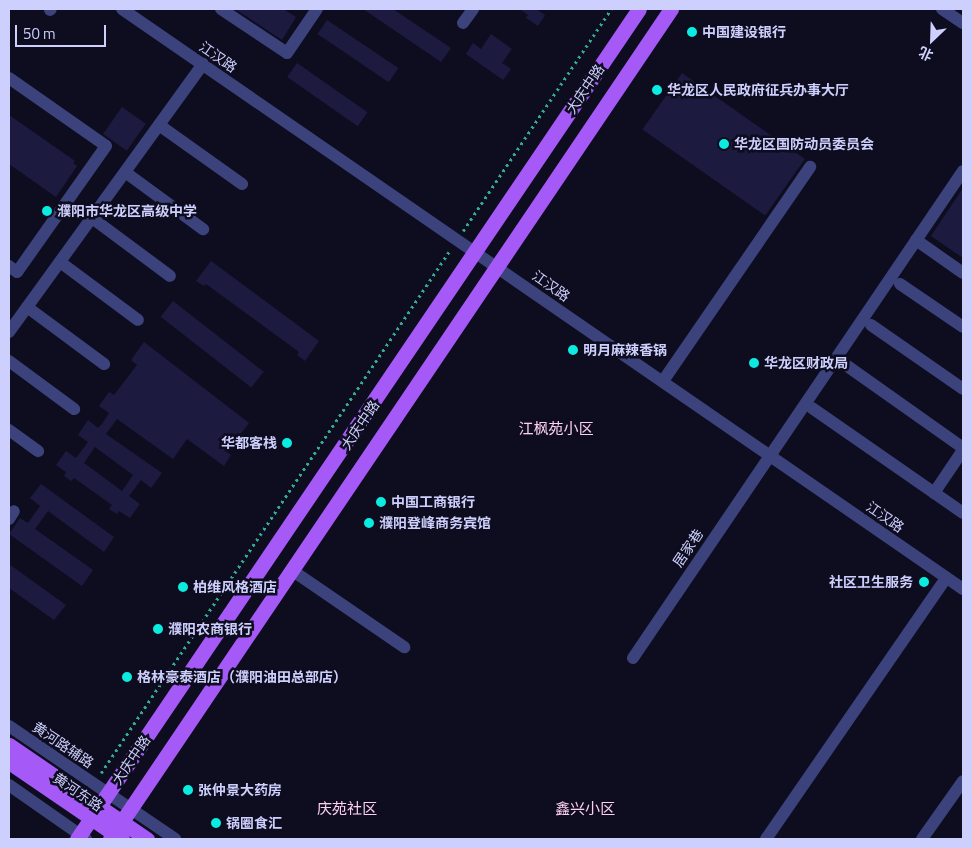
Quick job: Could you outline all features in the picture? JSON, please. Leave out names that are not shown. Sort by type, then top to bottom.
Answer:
[{"type":"main road","name":"大庆中路","points":[[81,838],[95,812],[639,9]]},
{"type":"main road","name":"大庆中路","points":[[117,834],[131,809],[498,268],[671,9]]},
{"type":"main road","name":"黄河东路","points":[[9,745],[95,812],[117,834],[147,839]]},
{"type":"main road","name":"黄河东路","points":[[9,762],[95,812]]},
{"type":"street","name":"江汉路","points":[[122,9],[963,590]]},
{"type":"street","points":[[221,9],[287,53],[317,9]]},
{"type":"street","points":[[463,23],[473,9]]},
{"type":"street","points":[[942,9],[963,23]]},
{"type":"street","points":[[9,332],[203,64]]},
{"type":"street","points":[[9,78],[106,146],[17,272],[9,266]]},
{"type":"street","points":[[159,125],[242,184]]},
{"type":"street","points":[[663,382],[810,167]]},
{"type":"street","name":"居家巷","points":[[633,658],[768,455],[963,171]]},
{"type":"street","points":[[125,172],[203,229]]},
{"type":"street","points":[[92,218],[170,276]]},
{"type":"street","points":[[916,240],[963,272]]},
{"type":"street","points":[[60,262],[138,320]]},
{"type":"street","points":[[900,284],[963,328]]},
{"type":"street","points":[[27,307],[104,364]]},
{"type":"street","points":[[871,325],[963,390]]},
{"type":"street","points":[[9,361],[74,409]]},
{"type":"street","points":[[843,363],[963,449],[934,493]]},
{"type":"street","points":[[812,408],[963,513]]},
{"type":"street","points":[[9,430],[38,451]]},
{"type":"street","points":[[293,571],[404,647]]},
{"type":"street","points":[[766,839],[946,578]]},
{"type":"street","name":"黄河路辅路","points":[[9,726],[175,839]]},
{"type":"street","points":[[922,839],[963,781]]},
{"type":"street","points":[[9,785],[81,838]]},
{"type":"path","points":[[94,784],[611,9]]},
{"type":"building","points":[[235,9],[283,9],[296,17],[282,40]]},
{"type":"building","points":[[363,9],[393,9],[451,48],[441,62]]},
{"type":"building","points":[[520,9],[536,9],[545,15],[538,26],[526,18],[528,15]]},
{"type":"building","points":[[327,20],[398,68],[389,82],[317,34]]},
{"type":"building","points":[[491,34],[512,49],[502,63],[511,69],[503,80],[466,54],[473,43],[481,49]]},
{"type":"building","points":[[297,63],[367,112],[358,126],[287,77]]},
{"type":"building","name":"华龙区国防动员委员会","points":[[682,73],[805,159],[765,216],[642,130]]},
{"type":"building","points":[[122,107],[146,124],[127,151],[103,134]]},
{"type":"building","points":[[9,115],[75,161],[73,163],[77,166],[56,197],[9,164]]},
{"type":"building","points":[[963,188],[963,258],[931,236]]},
{"type":"building","points":[[211,261],[319,341],[305,361],[297,355],[299,352],[206,284],[204,286],[196,281]]},
{"type":"building","points":[[173,301],[264,372],[251,388],[161,317]]},
{"type":"building","points":[[144,342],[249,423],[227,452],[231,455],[224,466],[187,439],[173,459],[117,419],[106,434],[162,473],[151,488],[141,480],[129,496],[140,504],[130,518],[119,511],[117,514],[109,509],[112,505],[74,478],[71,481],[64,476],[66,472],[56,465],[66,451],[76,458],[88,442],[78,435],[88,420],[98,428],[102,424],[109,413],[99,406],[109,392],[114,395],[137,365],[131,360]],"holes":[[[95,447],[133,475],[122,491],[84,463]]]},
{"type":"building","points":[[41,484],[114,537],[104,552],[48,511],[35,529],[93,570],[82,586],[9,534],[20,518],[28,523],[40,506],[30,498]]},
{"type":"building","points":[[9,564],[66,605],[54,620],[9,588]]},
{"type":"place","name":"中国建设银行","points":[[692,32]]},
{"type":"place","name":"华龙区人民政府征兵办事大厅","points":[[657,90]]},
{"type":"place","name":"华龙区国防动员委员会","points":[[724,144]]},
{"type":"place","name":"濮阳市华龙区高级中学","points":[[47,211]]},
{"type":"place","name":"明月麻辣香锅","points":[[573,350]]},
{"type":"place","name":"华龙区财政局","points":[[754,363]]},
{"type":"place","name":"华都客栈","points":[[287,443]]},
{"type":"place","name":"中国工商银行","points":[[381,502]]},
{"type":"place","name":"濮阳登峰商务宾馆","points":[[369,523]]},
{"type":"place","name":"社区卫生服务","points":[[924,582]]},
{"type":"place","name":"柏维风格酒店","points":[[183,587]]},
{"type":"place","name":"濮阳农商银行","points":[[158,629]]},
{"type":"place","name":"格林豪泰酒店（濮阳油田总部店）","points":[[127,677]]},
{"type":"place","name":"张仲景大药房","points":[[188,790]]},
{"type":"place","name":"锅圈食汇","points":[[216,823]]},
{"type":"district","name":"江枫苑小区","points":[[556,429]]},
{"type":"district","name":"庆苑社区","points":[[347,809]]},
{"type":"district","name":"鑫兴小区","points":[[585,809]]}]
